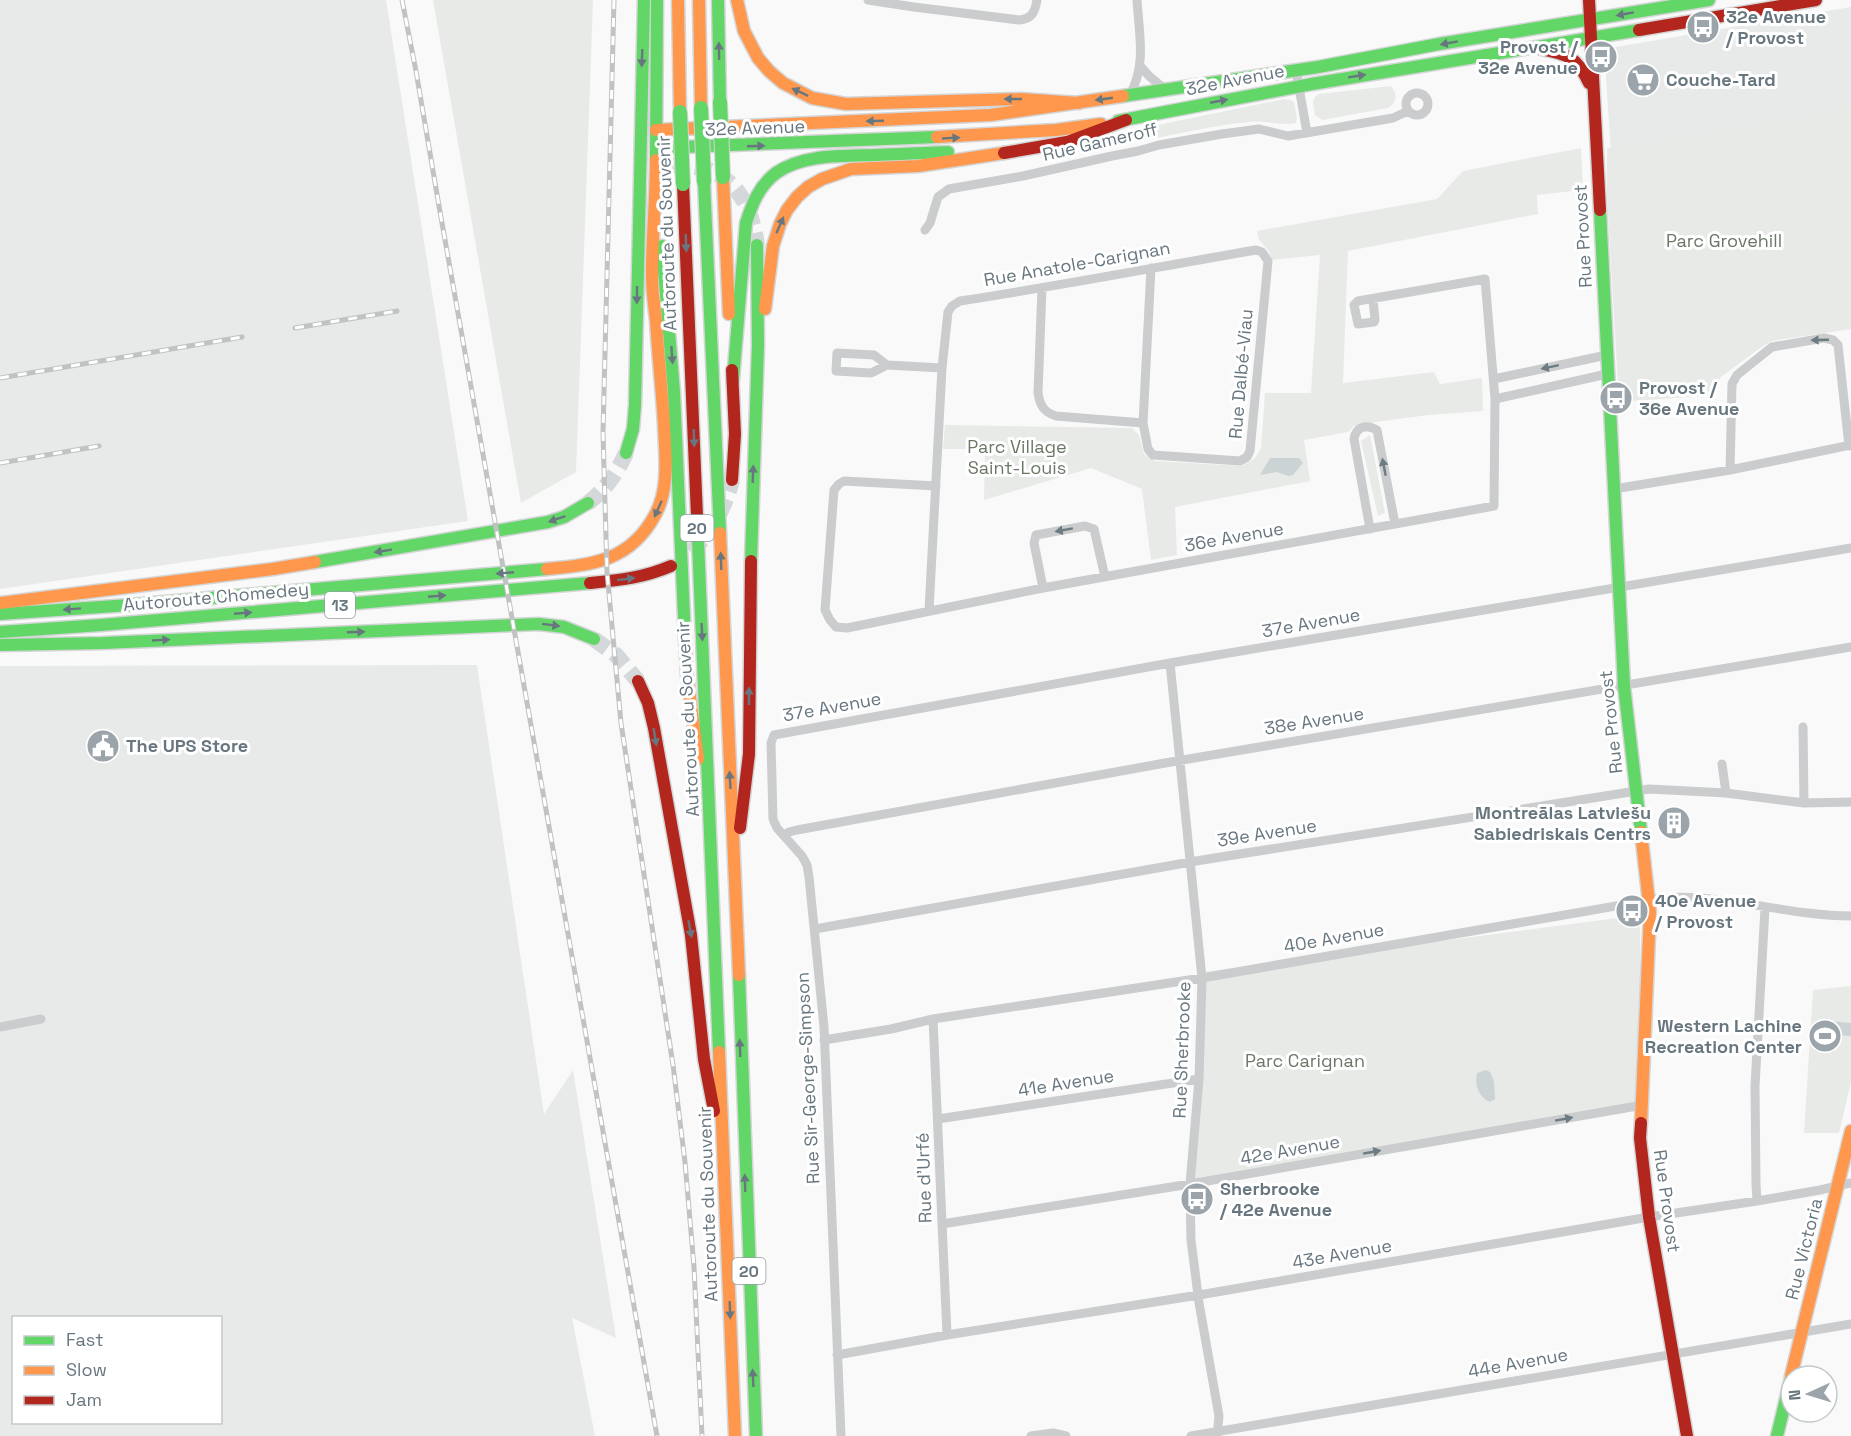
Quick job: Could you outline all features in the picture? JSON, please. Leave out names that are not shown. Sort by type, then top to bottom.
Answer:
[{"type":"main road","points":[[626,453],[633,429],[635,405],[644,0]]},
{"type":"main road","points":[[657,0],[656,203],[675,392],[687,675],[712,873]]},
{"type":"main road","name":"Autoroute du Souvenir","points":[[678,0],[680,112],[735,1436]]},
{"type":"main road","name":"Autoroute du Souvenir","points":[[699,0],[701,108],[735,880],[756,1436]]},
{"type":"main road","points":[[718,0],[720,102],[735,434],[732,480]]},
{"type":"main road","points":[[737,0],[744,31],[758,58],[783,83],[812,98],[846,104],[1021,99],[1079,103]]},
{"type":"main road","name":"Rue Provost","points":[[1588,0],[1624,686],[1650,900],[1640,1138],[1649,1217],[1687,1436]]},
{"type":"main road","name":"32e Avenue","points":[[656,130],[972,117],[1296,70],[1684,2],[1709,0]]},
{"type":"main road","name":"32e Avenue","points":[[656,148],[867,142],[1008,135],[1066,129],[1126,120],[1299,86],[1816,0]]},
{"type":"main road","points":[[1534,47],[1573,57],[1581,66],[1593,92]]},
{"type":"main road","points":[[758,345],[774,239],[787,210],[808,187],[828,176],[851,169],[918,166],[1067,142],[1126,120]]},
{"type":"main road","points":[[733,380],[746,223],[755,197],[774,175],[790,165],[814,158],[1030,149]]},
{"type":"main road","points":[[656,166],[671,166]]},
{"type":"main road","name":"Autoroute Chomedey","points":[[0,614],[590,565],[628,548],[650,525],[660,506],[666,479],[652,276],[656,203]]},
{"type":"main road","points":[[735,880],[749,754],[752,501],[758,345],[757,245]]},
{"type":"main road","points":[[0,603],[247,573],[423,545],[548,522],[564,517],[588,503]]},
{"type":"main road","name":"Autoroute Chomedey","points":[[0,632],[578,584],[641,577],[658,573],[670,566]]},
{"type":"main road","points":[[0,645],[103,643],[531,624],[550,624],[569,628],[594,639]]},
{"type":"main road","points":[[638,681],[653,721],[691,935],[704,1059],[724,1168]]},
{"type":"main road","name":"Rue Victoria","points":[[1794,1364],[1844,1184],[1851,1131]]},
{"type":"street","points":[[868,0],[945,5],[1023,20],[1033,14],[1037,0]]},
{"type":"street","points":[[1129,96],[1136,84],[1141,66],[1137,0]]},
{"type":"street","points":[[1141,66],[1166,90]]},
{"type":"street","points":[[1296,70],[1307,133]]},
{"type":"street","name":"Rue Gameroff","points":[[925,230],[930,223],[938,197],[949,189],[1023,176],[1138,152],[1159,145],[1237,131],[1259,129],[1284,136],[1393,118],[1408,111]]},
{"type":"street","name":"Rue Anatole-Carignan","points":[[929,610],[942,368],[948,312],[952,306],[960,301],[1256,250],[1262,252],[1268,261]]},
{"type":"street","name":"Rue Dalbé-Viau","points":[[1151,268],[1143,423],[1148,449],[1153,455],[1240,461],[1247,457],[1250,451],[1268,261]]},
{"type":"street","name":"36e Avenue","points":[[936,486],[844,481],[834,490],[825,610],[836,627],[847,628],[1043,588],[1494,506],[1495,399],[1485,279],[1373,299]]},
{"type":"street","points":[[1042,288],[1039,404],[1047,413],[1056,416],[1143,423]]},
{"type":"street","points":[[1614,489],[1730,471],[1850,446],[1838,345],[1833,340],[1824,338],[1772,347],[1737,375],[1732,384],[1730,471]]},
{"type":"street","points":[[887,365],[874,355],[837,353],[836,371],[872,373],[887,365],[942,368]]},
{"type":"street","points":[[1494,379],[1607,355]]},
{"type":"street","points":[[1495,399],[1607,374]]},
{"type":"street","points":[[1370,529],[1354,439],[1355,432],[1371,426],[1377,430],[1395,524]]},
{"type":"street","points":[[1043,588],[1034,543],[1036,535],[1085,526],[1094,529],[1105,577]]},
{"type":"street","name":"37e Avenue","points":[[777,733],[1170,663],[1851,548]]},
{"type":"street","name":"38e Avenue","points":[[784,836],[797,830],[1179,760],[1851,647]]},
{"type":"street","name":"Rue Sherbrooke","points":[[1170,663],[1202,978],[1199,1079],[1190,1184],[1191,1240],[1219,1416],[1217,1434]]},
{"type":"street","points":[[1803,727],[1804,803]]},
{"type":"street","name":"Rue Sir-George-Simpson","points":[[777,733],[772,736],[771,742],[772,816],[775,825],[807,866],[814,929],[824,1040],[841,1436]]},
{"type":"street","points":[[1722,764],[1726,793]]},
{"type":"street","name":"39e Avenue","points":[[814,929],[1190,862],[1649,789],[1726,793],[1804,803],[1851,802]]},
{"type":"street","name":"40e Avenue","points":[[824,1040],[891,1029],[933,1019],[1202,978],[1674,897],[1697,897],[1820,915],[1851,916]]},
{"type":"street","points":[[1757,1201],[1755,1086],[1765,908]]},
{"type":"street","points":[[0,1027],[41,1019]]},
{"type":"street","name":"Rue d'Urfé","points":[[933,1019],[947,1335]]},
{"type":"street","name":"41e Avenue","points":[[938,1119],[1199,1079]]},
{"type":"street","name":"42e Avenue","points":[[942,1224],[1190,1184],[1643,1105]]},
{"type":"street","name":"43e Avenue","points":[[837,1355],[1649,1217],[1757,1201],[1844,1184]]},
{"type":"street","name":"44e Avenue","points":[[1191,1436],[1217,1434],[1851,1324]]},
{"type":"street","points":[[1031,1436],[1054,1434],[1066,1436]]},
{"type":"shaded area","points":[[0,0],[386,0],[468,521],[0,589]]},
{"type":"shaded area","points":[[1851,7],[1851,108],[1611,152],[1604,49]]},
{"type":"shaded area","points":[[1270,458],[1299,458],[1303,463],[1293,475],[1288,476],[1277,472],[1260,475]]},
{"type":"shaded area","points":[[477,665],[544,1114],[573,1070],[616,1338],[572,1318],[595,1436],[0,1436],[0,666]]},
{"type":"shaded area","name":"Western Lachine Recreation Center","points":[[1818,1020],[1851,1023],[1851,1036],[1834,1035],[1833,1052],[1815,1051]]},
{"type":"shaded area","points":[[1486,1070],[1490,1072],[1494,1081],[1495,1099],[1490,1102],[1480,1094],[1476,1082],[1477,1073]]},
{"type":"green space","points":[[433,0],[593,0],[576,472],[521,503]]},
{"type":"green space","points":[[1391,86],[1396,98],[1388,108],[1322,120],[1315,115],[1314,100],[1319,94]]},
{"type":"green space","points":[[1284,99],[1294,102],[1296,123],[1236,123],[1145,140],[1143,128]]},
{"type":"green space","name":"Parc Grovehill","points":[[1851,107],[1851,329],[1772,341],[1721,377],[1716,384],[1716,395],[1619,402],[1607,198],[1607,148]]},
{"type":"green space","name":"Parc Village Saint-Louis","points":[[1581,148],[1583,190],[1537,195],[1538,214],[1348,251],[1343,383],[1434,372],[1440,384],[1482,378],[1483,411],[1376,422],[1354,426],[1348,432],[1304,440],[1310,481],[1175,507],[1177,555],[1151,560],[1142,489],[1091,468],[984,500],[985,449],[943,449],[945,425],[1132,428],[1139,435],[1144,454],[1155,461],[1242,466],[1254,459],[1261,448],[1265,393],[1311,393],[1320,255],[1272,260],[1269,251],[1259,240],[1257,231],[1437,199],[1463,171]]},
{"type":"green space","points":[[1370,435],[1385,513],[1378,516],[1361,441]]},
{"type":"green space","name":"Parc Carignan","points":[[1640,915],[1641,1104],[1191,1184],[1204,972]]},
{"type":"green space","points":[[1851,986],[1851,1082],[1839,1133],[1804,1133],[1813,990]]},
{"type":"tunnel","points":[[671,166],[707,169],[732,185],[748,211],[757,245]]},
{"type":"tunnel","points":[[588,503],[610,481],[626,453]]},
{"type":"tunnel","points":[[691,552],[717,519],[732,480]]},
{"type":"tunnel","points":[[594,639],[616,655],[638,681]]},
{"type":"railway","points":[[402,0],[657,1436]]},
{"type":"railway","points":[[614,0],[603,432],[607,572],[621,723],[673,1065],[685,1162],[694,1267],[702,1436]]},
{"type":"railway","points":[[295,328],[397,311]]},
{"type":"railway","points":[[0,378],[242,337]]},
{"type":"railway","points":[[0,463],[99,446]]},
{"type":"traffic: fast","points":[[626,453],[633,429],[635,405],[644,0]]},
{"type":"traffic: fast","points":[[656,160],[657,0]]},
{"type":"traffic: fast","points":[[718,0],[720,102]]},
{"type":"traffic: fast","points":[[1123,96],[1318,67],[1439,44],[1709,0]]},
{"type":"traffic: fast","points":[[1118,121],[1312,84],[1639,30]]},
{"type":"traffic: fast","points":[[720,102],[723,177]]},
{"type":"traffic: fast","points":[[701,108],[704,182]]},
{"type":"traffic: fast","points":[[680,112],[683,184]]},
{"type":"traffic: fast","points":[[656,148],[937,137]]},
{"type":"traffic: fast","points":[[733,380],[746,223],[757,196],[770,178],[798,162],[824,157],[948,152]]},
{"type":"traffic: fast","points":[[704,182],[720,533]]},
{"type":"traffic: fast","points":[[1600,210],[1624,686],[1641,832]]},
{"type":"traffic: fast","points":[[751,561],[758,345],[757,245]]},
{"type":"traffic: fast","points":[[662,246],[674,392],[685,639]]},
{"type":"traffic: fast","points":[[315,562],[548,522],[564,517],[588,503]]},
{"type":"traffic: fast","points":[[697,516],[719,1052]]},
{"type":"traffic: fast","points":[[0,614],[547,569]]},
{"type":"traffic: fast","points":[[0,632],[590,583]]},
{"type":"traffic: fast","points":[[0,645],[103,643],[539,624],[564,627],[594,639]]},
{"type":"traffic: fast","points":[[739,975],[756,1436]]},
{"type":"traffic: fast","points":[[1777,1436],[1780,1424]]},
{"type":"traffic: slow","points":[[678,0],[680,112]]},
{"type":"traffic: slow","points":[[699,0],[701,108]]},
{"type":"traffic: slow","points":[[737,0],[744,31],[758,58],[783,83],[812,98],[846,104],[1021,99],[1079,103]]},
{"type":"traffic: slow","points":[[656,130],[991,115],[1123,96]]},
{"type":"traffic: slow","points":[[937,137],[1056,130],[1101,124]]},
{"type":"traffic: slow","points":[[765,309],[773,246],[780,224],[787,210],[808,187],[822,179],[851,169],[918,166],[1004,153]]},
{"type":"traffic: slow","points":[[547,569],[595,562],[623,551],[645,530],[655,515],[663,494],[666,471],[664,425],[652,281],[656,160]]},
{"type":"traffic: slow","points":[[723,177],[729,314]]},
{"type":"traffic: slow","points":[[720,533],[739,975]]},
{"type":"traffic: slow","points":[[0,603],[315,562]]},
{"type":"traffic: slow","points":[[685,639],[687,675],[698,759]]},
{"type":"traffic: slow","points":[[1641,832],[1650,912],[1641,1123]]},
{"type":"traffic: slow","points":[[719,1052],[735,1436]]},
{"type":"traffic: slow","points":[[1794,1364],[1851,1131]]},
{"type":"traffic: jam","points":[[1589,0],[1600,210]]},
{"type":"traffic: jam","points":[[1639,30],[1816,0]]},
{"type":"traffic: jam","points":[[1541,49],[1571,58],[1580,67],[1589,83]]},
{"type":"traffic: jam","points":[[1004,153],[1067,142],[1126,120]]},
{"type":"traffic: jam","points":[[683,184],[697,516]]},
{"type":"traffic: jam","points":[[732,370],[735,434],[732,480]]},
{"type":"traffic: jam","points":[[740,828],[749,754],[751,561]]},
{"type":"traffic: jam","points":[[590,583],[641,576],[671,566]]},
{"type":"traffic: jam","points":[[638,681],[648,703],[654,728],[691,935],[704,1059],[714,1111]]},
{"type":"traffic: jam","points":[[1641,1123],[1640,1138],[1649,1217],[1687,1436]]},
{"type":"place","name":"32e Avenue / Provost","points":[[1703,27]]},
{"type":"place","name":"Provost / 32e Avenue","points":[[1601,57]]},
{"type":"place","name":"Couche-Tard","points":[[1643,80]]},
{"type":"place","name":"Provost / 36e Avenue","points":[[1616,398]]},
{"type":"place","name":"The UPS Store","points":[[103,746]]},
{"type":"place","name":"Montreālas Latviešu Sabiedriskais Centrs","points":[[1674,823]]},
{"type":"place","name":"40e Avenue / Provost","points":[[1632,911]]},
{"type":"place","name":"Western Lachine Recreation Center","points":[[1825,1036]]},
{"type":"place","name":"Sherbrooke / 42e Avenue","points":[[1197,1199]]}]
